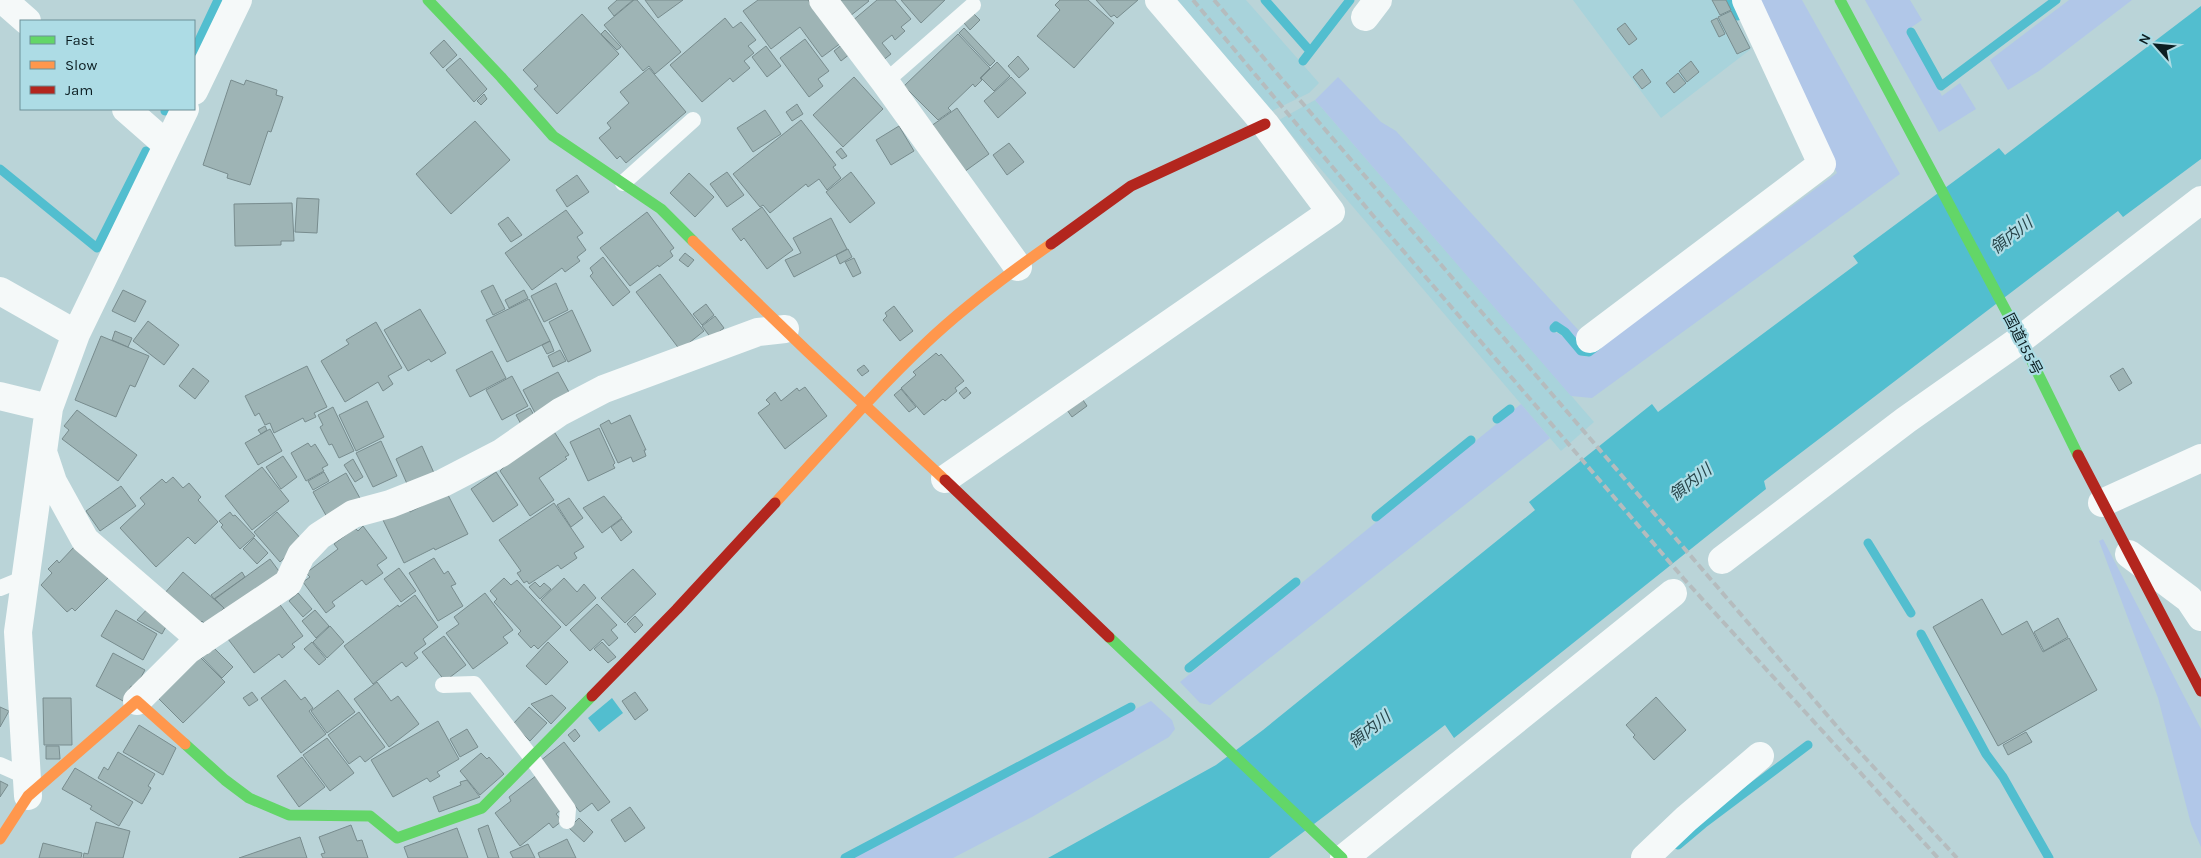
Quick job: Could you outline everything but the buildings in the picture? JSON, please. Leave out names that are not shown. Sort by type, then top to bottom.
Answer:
[{"type":"main road","points":[[428,0],[501,76],[553,136],[661,209],[785,330],[868,405],[1199,724],[1343,858]]},
{"type":"main road","name":"国道155号","points":[[1840,0],[2019,335],[2102,503],[2201,691]]},
{"type":"main road","points":[[0,839],[28,786],[138,701],[225,780],[249,798],[289,814],[370,816],[397,838],[482,808],[677,609],[868,405],[900,368],[928,341],[1018,267],[1131,186],[1265,124]]},
{"type":"street","points":[[3,0],[26,20]]},
{"type":"street","points":[[195,89],[238,0]]},
{"type":"street","points":[[823,0],[885,82],[1018,267]]},
{"type":"street","points":[[945,479],[1331,212],[1265,124],[1160,0]]},
{"type":"street","points":[[1590,340],[1822,164],[1746,0]]},
{"type":"street","points":[[127,110],[167,145]]},
{"type":"street","points":[[28,786],[18,632],[49,408],[76,334],[184,110]]},
{"type":"street","points":[[1722,560],[2201,200]]},
{"type":"street","points":[[0,291],[76,334]]},
{"type":"street","points":[[138,701],[188,650],[288,582],[301,555],[319,536],[353,514],[390,504],[443,483],[501,453],[560,412],[604,389],[758,332],[785,330]]},
{"type":"street","points":[[0,396],[49,408]]},
{"type":"street","points":[[42,451],[54,482],[85,540],[202,641]]},
{"type":"street","points":[[2102,503],[2201,458]]},
{"type":"street","points":[[2130,554],[2190,599],[2201,617]]},
{"type":"street","points":[[1343,858],[1673,593]]},
{"type":"street","points":[[1645,858],[1686,819],[1760,756]]},
{"type":"lane","points":[[885,82],[973,5]]},
{"type":"lane","points":[[622,183],[693,120]]},
{"type":"lane","points":[[0,588],[25,578]]},
{"type":"lane","points":[[443,685],[474,684],[531,757],[568,809],[567,821]]},
{"type":"lane","points":[[0,765],[28,786]]},
{"type":"shaded area","points":[[1177,0],[1246,0],[1319,83],[1309,93],[1272,111]]},
{"type":"shaded area","points":[[1573,0],[1727,0],[1751,49],[1661,118]]},
{"type":"shaded area","points":[[1756,0],[1802,0],[1900,174],[1592,398],[1571,396],[1315,100],[1338,77],[1381,122],[1396,131],[1582,334],[1583,349],[1558,322],[1551,327],[1553,332],[1563,336],[1581,355],[1587,357],[1837,173]]},
{"type":"shaded area","points":[[1865,0],[1910,0],[1922,20],[1906,31],[1942,96],[1960,83],[1976,109],[1939,132]]},
{"type":"shaded area","points":[[2069,0],[2132,0],[2039,71],[2008,90],[1990,60]]},
{"type":"shaded area","points":[[1315,100],[1594,422],[1561,451],[1279,120]]},
{"type":"shaded area","points":[[1521,404],[1550,438],[1210,705],[1200,703],[1180,682]]},
{"type":"shaded area","points":[[2103,539],[2201,729],[2201,847],[2191,824],[2158,698],[2099,541]]},
{"type":"shaded area","points":[[1151,701],[1172,720],[1175,729],[1169,737],[1032,817],[953,858],[853,858]]},
{"type":"water","name":"領内川","points":[[2201,6],[2201,159],[2123,217],[2118,211],[1764,481],[1766,489],[1454,738],[1445,725],[1269,858],[1048,858],[1216,765],[1263,730],[1535,510],[1529,502],[1652,404],[1658,412],[1858,263],[1853,256],[1999,148],[2005,155]]},
{"type":"water","points":[[612,698],[623,713],[599,732],[588,718]]},
{"type":"waterway","points":[[195,49],[218,0]]},
{"type":"waterway","points":[[1265,0],[1310,51]]},
{"type":"waterway","points":[[1303,61],[1350,0]]},
{"type":"waterway","points":[[1731,0],[1738,16]]},
{"type":"waterway","points":[[1911,32],[1941,86],[2056,0]]},
{"type":"waterway","points":[[0,169],[97,248],[146,151]]},
{"type":"waterway","points":[[1554,328],[1556,326],[1565,332],[1581,351],[1589,352],[1597,346]]},
{"type":"waterway","points":[[1497,419],[1510,409]]},
{"type":"waterway","points":[[1376,517],[1471,440]]},
{"type":"waterway","points":[[1868,543],[1911,613]]},
{"type":"waterway","points":[[1189,668],[1296,582]]},
{"type":"waterway","points":[[1921,634],[1986,754],[2003,777],[2049,858]]},
{"type":"waterway","points":[[845,858],[1131,707]]},
{"type":"waterway","points":[[1678,845],[1808,745]]},
{"type":"railway","points":[[1193,0],[1370,212],[1684,579],[1938,858]]},
{"type":"railway","points":[[1214,0],[1846,737],[1957,858]]},
{"type":"traffic: fast","points":[[428,0],[501,77],[553,136],[661,209],[693,241]]},
{"type":"traffic: fast","points":[[1840,0],[2021,339],[2078,455]]},
{"type":"traffic: fast","points":[[1109,637],[1342,858]]},
{"type":"traffic: fast","points":[[185,744],[225,780],[249,798],[289,815],[370,816],[397,838],[482,808],[592,696]]},
{"type":"traffic: slow","points":[[693,241],[945,480]]},
{"type":"traffic: slow","points":[[775,503],[868,401],[926,343],[987,291],[1051,244]]},
{"type":"traffic: slow","points":[[0,839],[28,796],[137,701],[185,744]]},
{"type":"traffic: jam","points":[[1051,244],[1131,186],[1265,124]]},
{"type":"traffic: jam","points":[[2078,455],[2201,691]]},
{"type":"traffic: jam","points":[[945,480],[1109,637]]},
{"type":"traffic: jam","points":[[592,696],[677,609],[775,503]]}]
